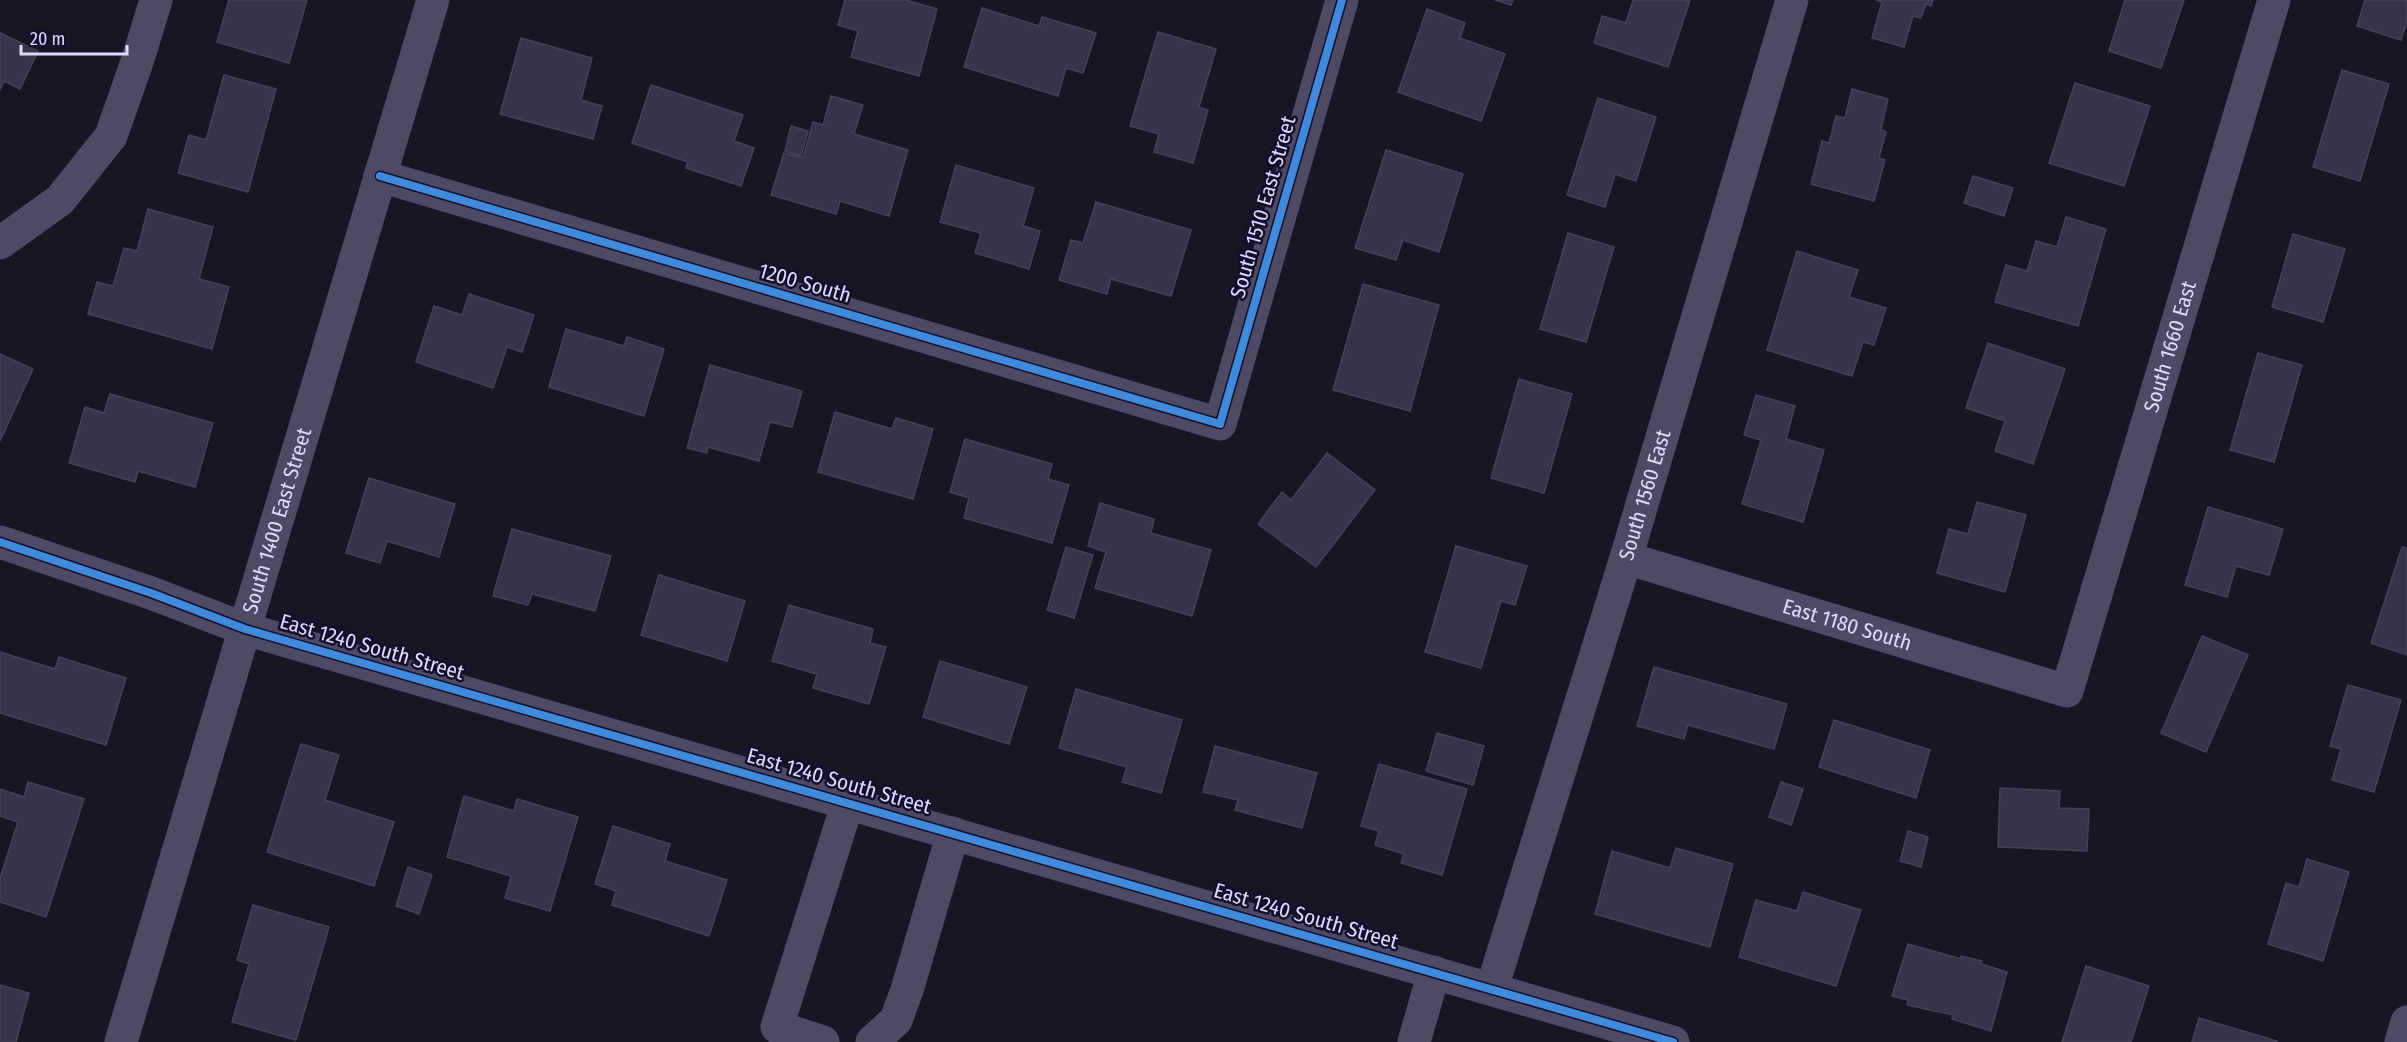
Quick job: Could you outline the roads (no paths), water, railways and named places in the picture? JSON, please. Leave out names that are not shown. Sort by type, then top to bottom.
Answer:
[{"type":"street","points":[[0,243],[60,200],[111,136],[156,0]]},
{"type":"street","name":"South 1400 East Street","points":[[121,1042],[433,0]]},
{"type":"street","name":"South 1560 East","points":[[1492,988],[1626,558],[1792,0]]},
{"type":"street","name":"South 1660 East","points":[[2067,691],[2274,0]]},
{"type":"street","name":"South 1510 East Street","points":[[1220,424],[1333,2]]},
{"type":"street","name":"1200 South","points":[[380,176],[1220,424]]},
{"type":"street","name":"East 1240 South Street","points":[[0,542],[151,593],[245,628],[1492,988],[1581,1029],[1673,1042]]},
{"type":"street","name":"East 1180 South","points":[[1626,558],[2067,691]]},
{"type":"street","points":[[823,1042],[772,1035],[848,802]]},
{"type":"street","points":[[872,1042],[896,1020],[953,833]]},
{"type":"street","points":[[1414,1042],[1434,972]]},
{"type":"street","points":[[2401,1042],[2407,1022]]}]
